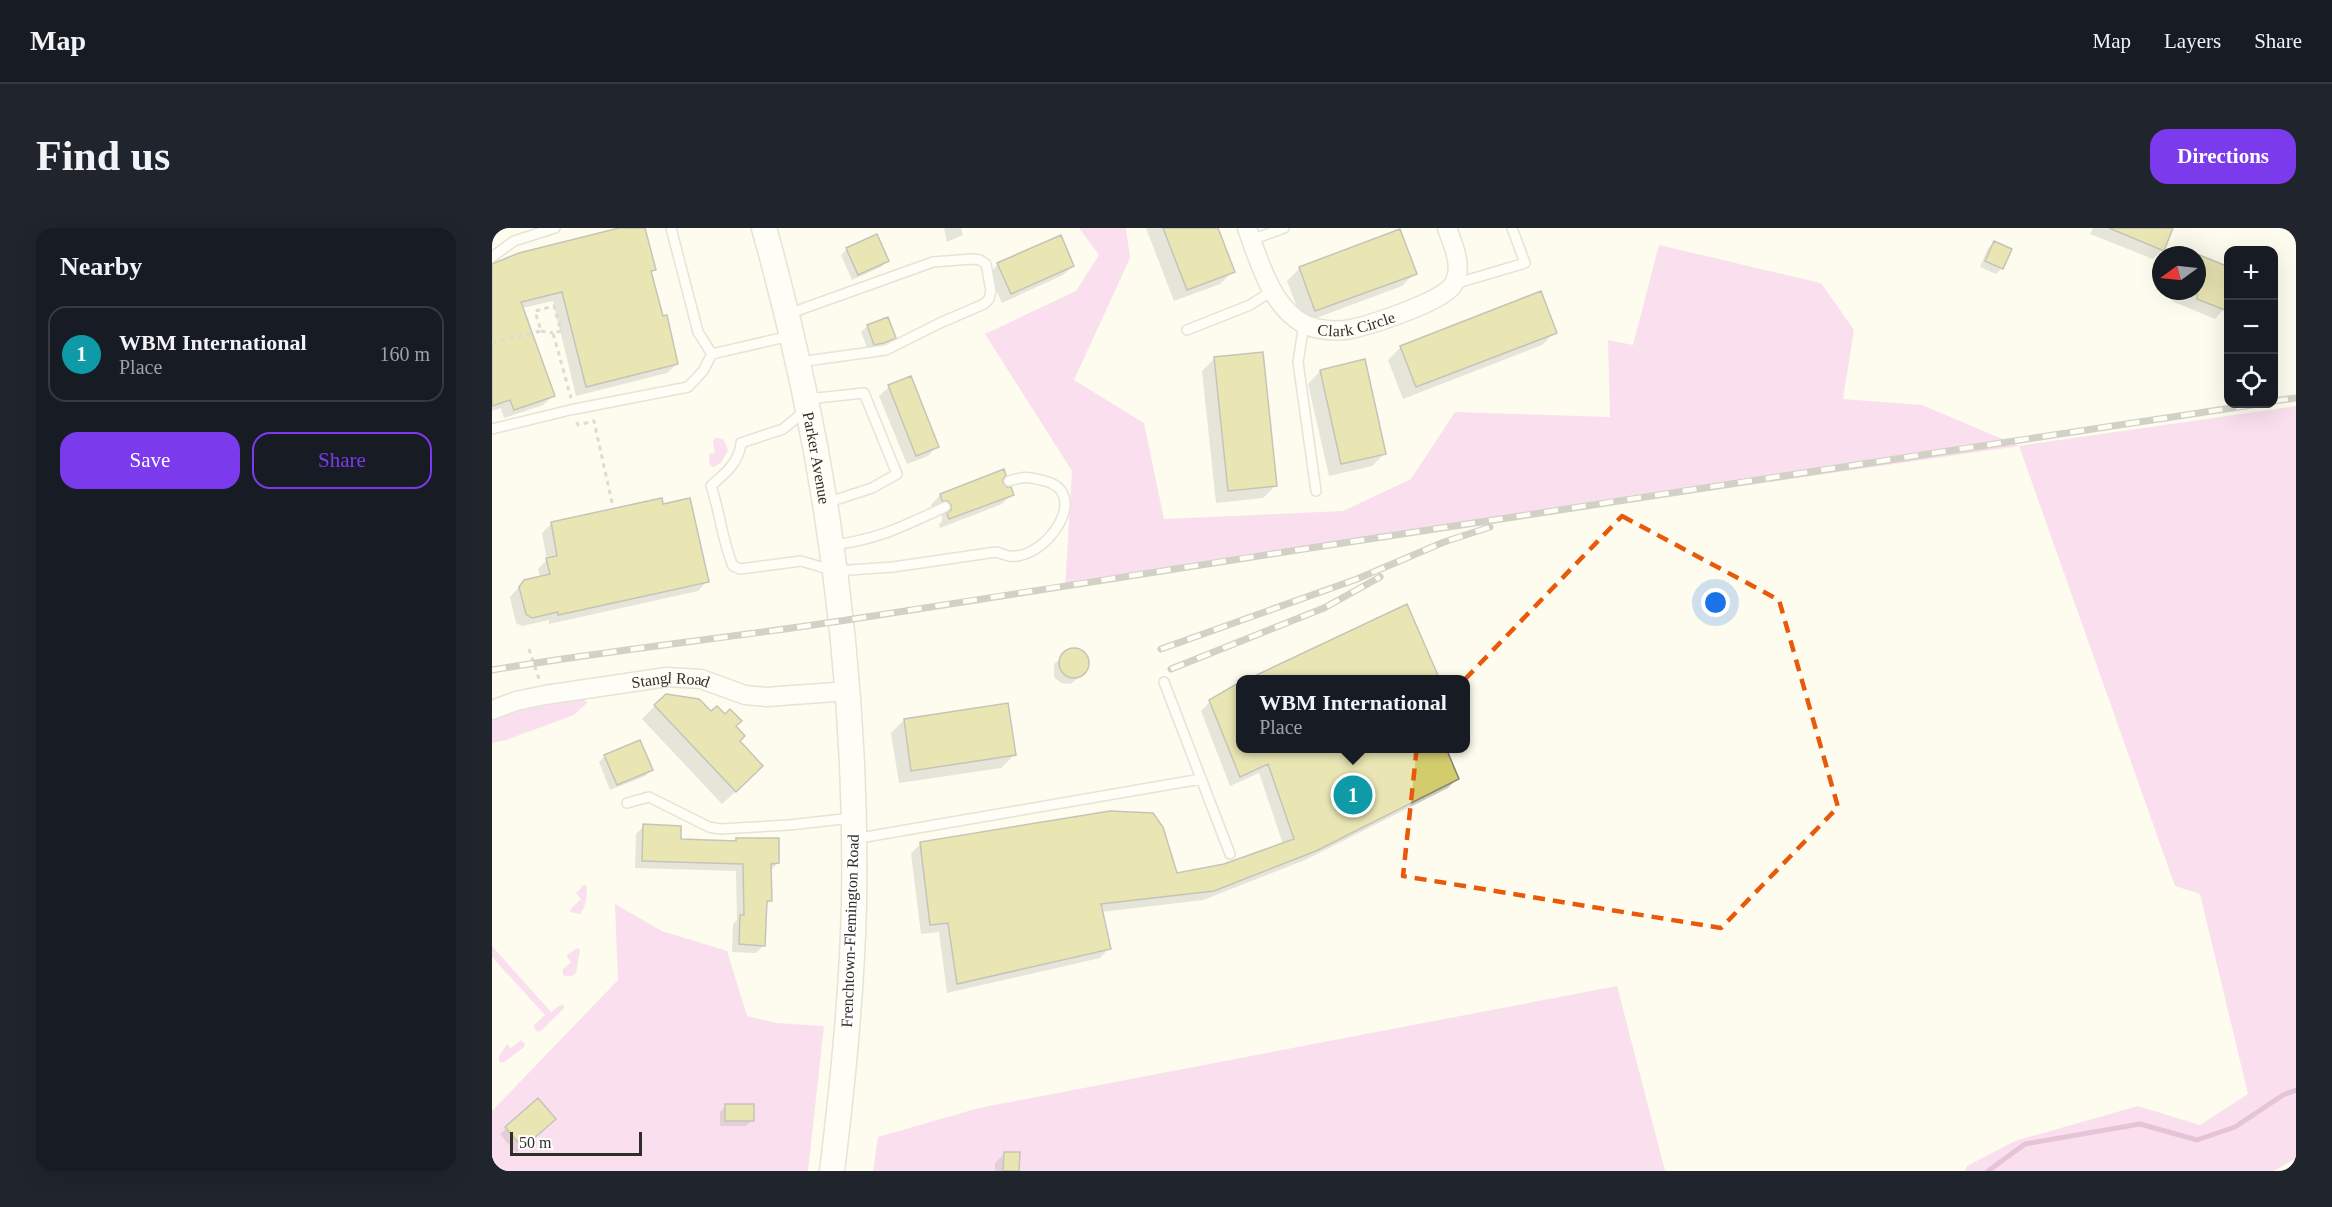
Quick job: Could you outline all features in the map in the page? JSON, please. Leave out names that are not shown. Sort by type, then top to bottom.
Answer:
[{"type":"main road","name":"Parker Avenue","points":[[764,228],[808,404],[826,503],[849,691]]},
{"type":"main road","name":"Frenchtown-Flemington Road","points":[[832,1171],[850,997],[854,905],[849,691]]},
{"type":"street","points":[[1447,228],[1457,257],[1458,270],[1454,284]]},
{"type":"street","name":"Clark Circle","points":[[1249,234],[1272,291],[1283,306],[1304,324],[1325,330],[1345,330],[1434,301],[1454,284]]},
{"type":"street","name":"Stangl Road","points":[[492,710],[516,701],[545,695],[666,676],[701,679],[745,694],[766,697],[849,691]]},
{"type":"lane","points":[[492,257],[514,241],[555,228]]},
{"type":"lane","points":[[671,228],[698,332],[712,354]]},
{"type":"lane","points":[[1249,234],[1284,228]]},
{"type":"lane","points":[[1454,284],[1525,263],[1512,228]]},
{"type":"lane","points":[[492,429],[573,409],[688,387],[697,379],[712,354],[789,325],[933,262],[972,259],[986,264],[991,291],[989,299],[984,304],[886,350],[799,362]]},
{"type":"lane","points":[[1186,330],[1250,305],[1272,291]]},
{"type":"lane","points":[[1304,324],[1298,362],[1316,491]]},
{"type":"lane","points":[[826,503],[872,489],[897,474],[864,393],[808,404],[783,429],[741,443],[740,453],[735,463],[711,486],[719,510],[726,550],[733,566],[751,568],[801,561],[835,571],[893,567],[996,552],[1011,556],[1024,554],[1053,536],[1058,529],[1064,510],[1062,491],[1056,483],[1025,476],[1009,481]]},
{"type":"lane","points":[[832,545],[871,539],[908,525],[945,507]]},
{"type":"lane","points":[[1164,682],[1230,854]]},
{"type":"lane","points":[[627,803],[649,797],[710,827],[720,829],[789,825],[854,828],[1201,778]]},
{"type":"path","points":[[492,343],[541,331],[553,333],[561,331],[554,306],[535,311],[541,331]]},
{"type":"path","points":[[553,333],[578,424],[594,421],[613,507]]},
{"type":"highlighted area","points":[[1622,516],[1779,600],[1838,807],[1721,928],[1403,876],[1419,727]]},
{"type":"shaded area","points":[[1079,228],[1126,228],[1130,258],[1074,380],[1144,423],[1164,519],[1343,511],[1411,479],[1455,412],[1610,417],[1608,340],[1633,345],[1659,245],[1821,283],[1854,330],[1843,399],[1922,405],[2019,446],[1445,529],[1065,588],[1072,471],[985,334],[1076,291],[1099,255]]},
{"type":"shaded area","points":[[2296,406],[2296,1158],[2274,1171],[1965,1171],[1967,1166],[2015,1141],[2138,1106],[2200,1125],[2248,1094],[2200,894],[2175,886],[2019,446]]},
{"type":"shaded area","points":[[715,438],[723,439],[728,450],[721,463],[713,467],[710,465],[709,454],[715,453],[713,442]]},
{"type":"shaded area","points":[[583,698],[587,703],[574,715],[492,743],[492,719],[517,710]]},
{"type":"shaded area","points":[[586,885],[587,896],[582,911],[580,914],[570,912],[581,899],[576,893]]},
{"type":"shaded area","points":[[615,904],[662,931],[727,951],[747,1016],[776,1023],[824,1026],[808,1171],[492,1171],[492,1111],[618,980]]},
{"type":"shaded area","points":[[492,946],[551,1012],[562,1004],[565,1007],[542,1030],[538,1032],[534,1025],[545,1015],[492,957]]},
{"type":"shaded area","points":[[577,948],[580,950],[576,973],[572,976],[564,976],[562,970],[571,962],[566,956]]},
{"type":"shaded area","points":[[1617,986],[1665,1171],[873,1171],[878,1137],[979,1108]]},
{"type":"shaded area","points":[[521,1040],[525,1044],[524,1047],[503,1063],[499,1061],[499,1056],[507,1044],[511,1048]]},
{"type":"building","points":[[619,228],[645,228],[656,270],[651,271],[663,316],[667,315],[678,364],[586,387],[562,292],[521,302],[555,396],[514,410],[510,400],[492,406],[492,264],[519,253]]},
{"type":"building","points":[[1163,228],[1218,228],[1235,272],[1187,290]]},
{"type":"building","points":[[2109,228],[2173,228],[2166,246],[2152,246]]},
{"type":"building","points":[[1400,229],[1417,274],[1315,311],[1299,267]]},
{"type":"building","points":[[877,234],[889,261],[858,275],[846,248]]},
{"type":"building","points":[[1061,235],[1074,266],[1011,294],[997,263]]},
{"type":"building","points":[[1994,241],[2012,249],[2003,269],[1985,261]]},
{"type":"building","points":[[2206,258],[2224,265],[2224,310],[2200,300],[2206,300]]},
{"type":"building","points":[[1541,291],[1557,333],[1416,387],[1400,346]]},
{"type":"building","points":[[888,317],[896,338],[874,345],[867,325]]},
{"type":"building","points":[[1263,352],[1277,486],[1228,491],[1214,357]]},
{"type":"building","points":[[1365,359],[1386,454],[1341,464],[1320,370]]},
{"type":"building","points":[[911,376],[939,447],[916,456],[888,385]]},
{"type":"building","points":[[1004,469],[1006,475],[1003,483],[1011,487],[1014,495],[949,519],[947,513],[951,510],[951,505],[948,501],[942,501],[940,494]]},
{"type":"building","points":[[662,498],[663,504],[690,498],[709,582],[558,615],[558,612],[532,618],[526,614],[519,587],[524,580],[550,574],[546,558],[557,556],[551,522]]},
{"type":"building","points":[[1407,604],[1438,675],[1257,675]]},
{"type":"building","points":[[1074,648],[1085,652],[1089,663],[1085,674],[1074,678],[1063,674],[1059,663],[1063,652]]},
{"type":"building","points":[[1236,684],[1236,753],[1448,753],[1459,779],[1316,851],[1214,891],[1101,904],[1111,949],[957,984],[948,923],[930,925],[920,842],[1110,811],[1153,813],[1163,827],[1177,873],[1224,864],[1294,839],[1268,764],[1240,777],[1209,700]]},
{"type":"building","points":[[666,694],[699,699],[711,711],[717,706],[725,714],[730,709],[742,721],[736,726],[745,736],[740,741],[763,766],[736,792],[654,705]]},
{"type":"building","points":[[1008,703],[1016,755],[911,771],[904,719]]},
{"type":"building","points":[[640,740],[653,770],[617,785],[604,755]]},
{"type":"building","points":[[643,824],[681,826],[681,839],[736,841],[736,838],[779,838],[779,863],[771,864],[772,901],[767,901],[765,946],[739,944],[740,915],[744,915],[743,864],[642,861]]},
{"type":"building","points":[[538,1098],[556,1119],[523,1148],[505,1127]]},
{"type":"building","points":[[725,1104],[754,1104],[754,1121],[725,1121]]},
{"type":"building","points":[[1004,1152],[1020,1152],[1019,1171],[1003,1171]]},
{"type":"waterway","points":[[1988,1171],[2025,1144],[2140,1124],[2197,1140],[2235,1127],[2283,1095],[2296,1090]]},
{"type":"railway","points":[[2278,400],[2296,398]]},
{"type":"railway","points":[[492,670],[847,620],[2232,408]]},
{"type":"railway","points":[[1161,649],[1357,579],[1444,542],[1490,527]]},
{"type":"railway","points":[[1171,669],[1324,608],[1380,577]]},
{"type":"place","name":"WBM International","points":[[1353,795]]}]
